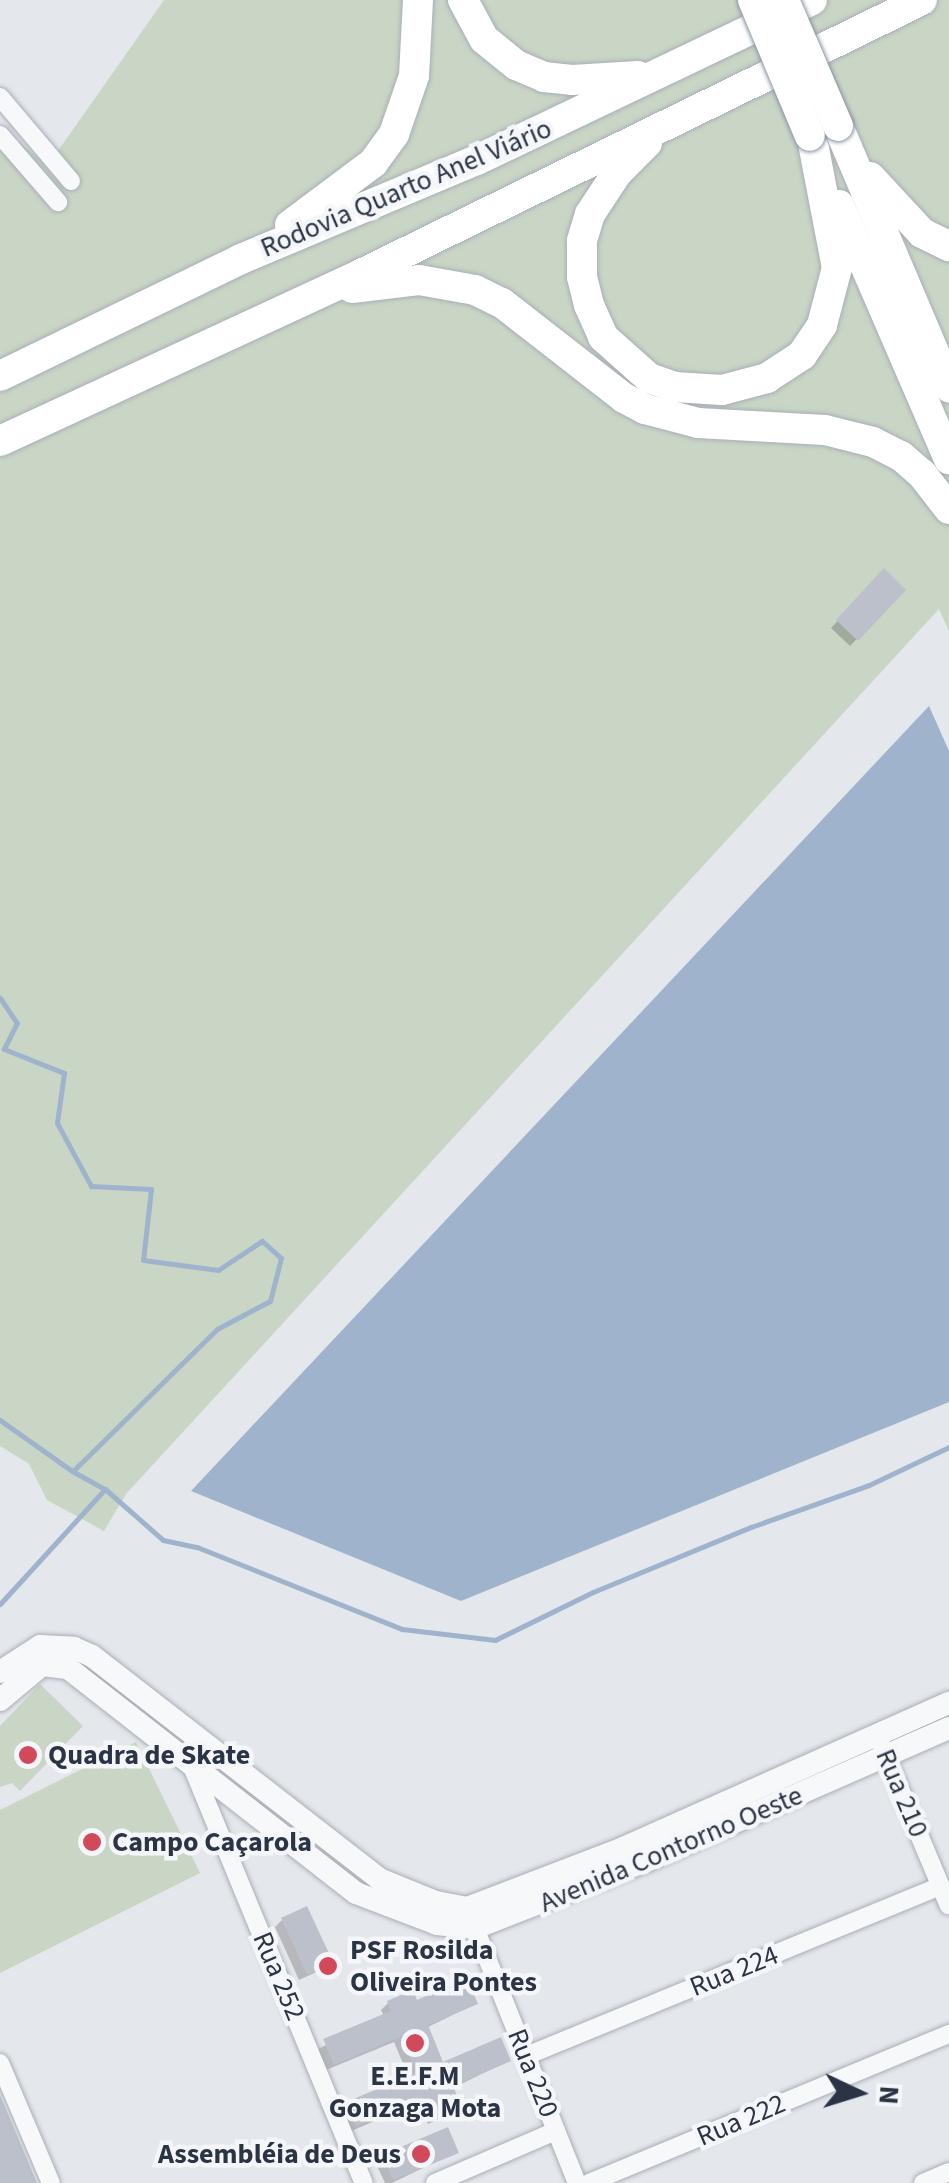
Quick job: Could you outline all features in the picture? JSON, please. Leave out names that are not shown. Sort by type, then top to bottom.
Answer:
[{"type":"highway","points":[[241,259],[373,163],[394,134],[414,76],[418,0]]},
{"type":"highway","points":[[462,0],[484,39],[516,65],[544,77],[603,80],[656,74]]},
{"type":"highway","points":[[753,0],[949,387]]},
{"type":"highway","points":[[784,0],[827,140],[949,459]]},
{"type":"highway","name":"Rodovia Quarto Anel Viário","points":[[0,376],[241,259],[477,160],[812,0]]},
{"type":"highway","points":[[0,441],[320,293],[922,0]]},
{"type":"highway","points":[[665,125],[617,173],[596,204],[582,241],[582,277],[603,337],[638,370],[675,387],[722,390],[767,378],[802,355],[822,325],[836,268],[827,140]]},
{"type":"highway","points":[[827,140],[922,233],[949,246]]},
{"type":"highway","points":[[320,293],[419,280],[475,290],[502,304],[624,398],[645,409],[698,423],[854,436],[901,456],[922,474],[949,509]]},
{"type":"street","points":[[0,97],[71,181]]},
{"type":"street","points":[[0,135],[58,202]]},
{"type":"street","points":[[0,1672],[74,1648],[92,1656],[380,1879],[471,1918]]},
{"type":"street","points":[[0,1700],[41,1656]]},
{"type":"street","points":[[41,1656],[68,1668],[356,1892],[437,1924],[471,1918]]},
{"type":"street","name":"Avenida Contorno Oeste","points":[[882,1747],[949,1703]]},
{"type":"street","name":"Avenida Contorno Oeste","points":[[471,1918],[623,1848],[882,1747],[949,1728]]},
{"type":"street","name":"Rua 210","points":[[882,1747],[949,1906]]},
{"type":"street","name":"Rua 252","points":[[193,1769],[364,2183]]},
{"type":"street","name":"Rua 224","points":[[526,2056],[941,1886]]},
{"type":"street","name":"Rua 220","points":[[471,1918],[577,2183]]},
{"type":"street","name":"Rua 222","points":[[589,2183],[949,2034]]},
{"type":"street","points":[[0,2062],[52,2183]]},
{"type":"street","points":[[436,2183],[556,2131]]},
{"type":"street","points":[[924,2183],[949,2172]]},
{"type":"green space","points":[[164,0],[949,0],[949,631],[939,609],[126,1494],[104,1531],[47,1500],[29,1464],[0,1446],[0,127],[48,165]]},
{"type":"green space","name":"Quadra de Skate","points":[[40,1684],[83,1726],[20,1791],[12,1783],[0,1787],[0,1726]]},
{"type":"green space","name":"Campo Caçarola","points":[[136,1742],[200,1873],[0,1973],[0,1810]]},
{"type":"water","points":[[929,706],[949,751],[949,1402],[461,1601],[191,1491]]},
{"type":"building","points":[[884,568],[906,590],[858,641],[836,620]]},
{"type":"building","points":[[307,1906],[333,1962],[307,1975],[281,1918]]},
{"type":"building","points":[[467,1978],[478,2004],[428,2025],[443,2062],[501,2037],[511,2061],[453,2086],[462,2108],[436,2119],[426,2097],[356,2126],[346,2102],[416,2073],[402,2036],[334,2065],[323,2039],[391,2011],[387,2001],[413,1990],[417,2000]]},
{"type":"building","points":[[0,2095],[37,2183],[0,2183]]},
{"type":"building","name":"Assembléia de Deus","points":[[448,2127],[459,2153],[393,2180],[382,2155]]},
{"type":"waterway","points":[[0,998],[17,1023],[4,1049],[64,1073],[57,1123],[91,1186],[151,1189],[143,1260],[218,1270],[262,1241],[281,1258],[270,1301],[217,1329],[73,1471]]},
{"type":"waterway","points":[[0,1420],[72,1471],[105,1489],[163,1540],[197,1547],[402,1629],[495,1640],[593,1592],[751,1527],[869,1485],[949,1447]]},
{"type":"waterway","points":[[0,1604],[105,1489]]},
{"type":"place","name":"Quadra de Skate","points":[[28,1755]]},
{"type":"place","name":"Campo Caçarola","points":[[92,1842]]},
{"type":"place","name":"PSF Rosilda Oliveira Pontes","points":[[328,1966]]},
{"type":"place","name":"E.E.F.M Gonzaga Mota","points":[[415,2043]]},
{"type":"place","name":"Assembléia de Deus","points":[[421,2154]]}]
